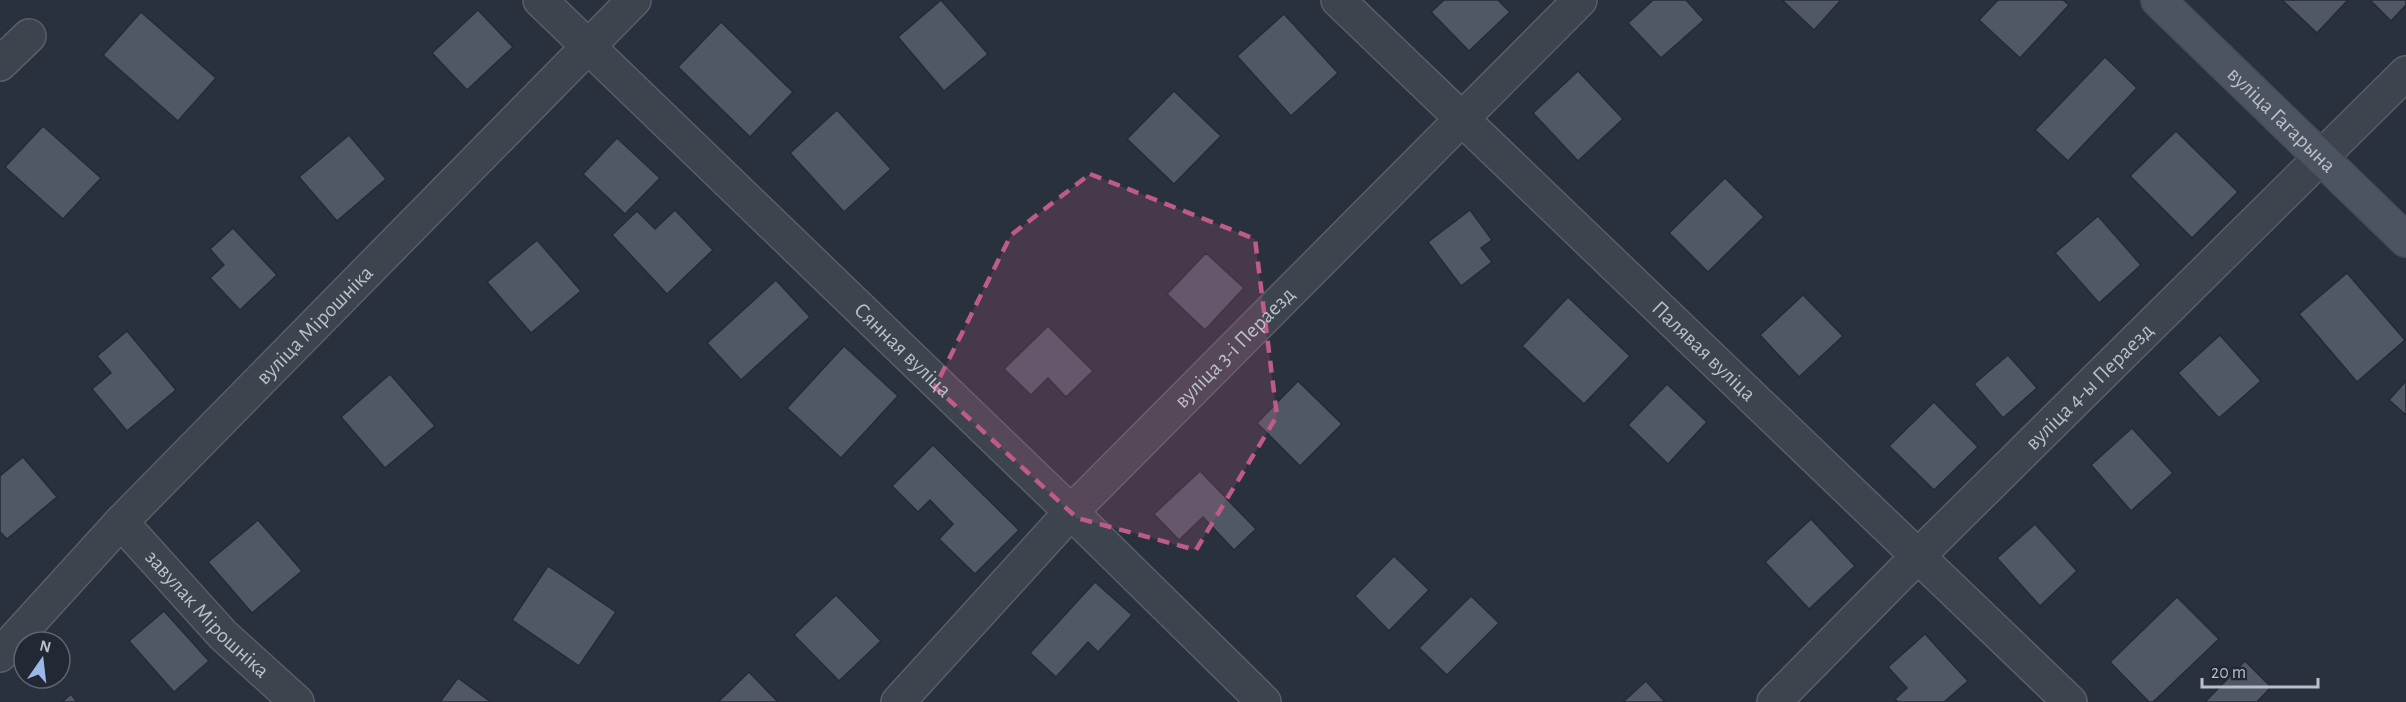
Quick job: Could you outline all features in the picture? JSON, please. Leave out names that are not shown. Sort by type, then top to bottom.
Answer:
[{"type":"main road","name":"вуліца Гагарына","points":[[2158,0],[2406,240]]},
{"type":"street","name":"Сянная вуліца","points":[[540,0],[1071,512],[1264,702]]},
{"type":"street","name":"вуліца Мірошніка","points":[[0,655],[121,522],[586,46],[634,0]]},
{"type":"street","name":"Палявая вуліца","points":[[1338,0],[2070,702]]},
{"type":"street","name":"вуліца 3-і Пераезд","points":[[898,702],[1071,512],[1580,0]]},
{"type":"street","points":[[0,64],[29,36]]},
{"type":"street","name":"вуліца 4-ы Пераезд","points":[[1774,702],[1919,555],[2323,158],[2406,73]]},
{"type":"street","name":"завулак Мірошніка","points":[[121,522],[223,635],[297,702]]},
{"type":"highlighted area","points":[[1090,174],[1255,239],[1277,416],[1196,550],[1077,518],[935,387],[1011,235]]},
{"type":"building","points":[[941,0],[988,54],[944,91],[898,37]]},
{"type":"building","points":[[1444,0],[1498,0],[1510,12],[1469,51],[1431,12]]},
{"type":"building","points":[[1653,0],[1686,0],[1704,20],[1661,58],[1628,23]]},
{"type":"building","points":[[1782,0],[1841,0],[1814,30]]},
{"type":"building","points":[[1998,0],[2063,0],[2069,5],[2020,58],[1979,20]]},
{"type":"building","points":[[2282,0],[2348,0],[2317,33]]},
{"type":"building","points":[[2370,0],[2406,0],[2406,5],[2391,21]]},
{"type":"building","points":[[478,10],[513,47],[467,90],[432,53]]},
{"type":"building","points":[[141,12],[216,78],[178,121],[103,55]]},
{"type":"building","points":[[1284,14],[1338,73],[1291,116],[1237,56]]},
{"type":"building","points":[[721,22],[793,92],[750,137],[678,67]]},
{"type":"building","points":[[2105,57],[2137,88],[2068,161],[2035,130]]},
{"type":"building","points":[[1578,71],[1623,119],[1578,161],[1533,113]]},
{"type":"building","points":[[1174,91],[1221,136],[1174,184],[1127,139]]},
{"type":"building","points":[[837,110],[891,169],[844,212],[790,153]]},
{"type":"building","points":[[43,126],[101,178],[63,219],[5,167]]},
{"type":"building","points":[[2176,131],[2238,192],[2192,238],[2130,176]]},
{"type":"building","points":[[349,135],[386,179],[337,221],[299,177]]},
{"type":"building","points":[[617,138],[660,178],[625,214],[583,174]]},
{"type":"building","points":[[1725,178],[1764,217],[1708,272],[1669,233]]},
{"type":"building","points":[[675,210],[713,250],[667,294],[612,235],[637,211],[655,229]]},
{"type":"building","points":[[1470,210],[1492,240],[1481,248],[1492,262],[1461,286],[1428,242]]},
{"type":"building","points":[[2098,216],[2141,265],[2099,303],[2055,253]]},
{"type":"building","points":[[233,228],[277,275],[240,310],[210,278],[224,265],[210,249]]},
{"type":"building","points":[[537,240],[581,291],[531,333],[487,282]]},
{"type":"building","points":[[1206,253],[1244,288],[1205,330],[1167,294]]},
{"type":"building","points":[[2347,273],[2405,340],[2357,382],[2299,314]]},
{"type":"building","points":[[776,280],[810,317],[741,380],[707,343]]},
{"type":"building","points":[[1803,295],[1843,336],[1799,377],[1760,335]]},
{"type":"building","points":[[1568,297],[1630,356],[1584,404],[1522,346]]},
{"type":"building","points":[[1048,326],[1093,371],[1066,397],[1048,378],[1031,395],[1004,369]]},
{"type":"building","points":[[127,331],[176,390],[127,431],[92,389],[111,373],[97,356]]},
{"type":"building","points":[[2220,335],[2261,381],[2219,418],[2178,373]]},
{"type":"building","points":[[844,346],[898,396],[841,458],[787,408]]},
{"type":"building","points":[[2008,355],[2037,388],[2003,418],[1974,384]]},
{"type":"building","points":[[390,374],[435,426],[385,468],[341,417]]},
{"type":"building","points":[[1298,381],[1342,424],[1300,466],[1257,423]]},
{"type":"building","points":[[2406,381],[2406,415],[2389,400]]},
{"type":"building","points":[[1667,384],[1707,422],[1668,464],[1628,425]]},
{"type":"building","points":[[1934,402],[1978,447],[1934,490],[1889,446]]},
{"type":"building","points":[[2132,428],[2173,473],[2131,511],[2091,465]]},
{"type":"building","points":[[933,445],[1019,530],[975,574],[939,539],[953,524],[930,500],[918,512],[892,486]]},
{"type":"building","points":[[23,457],[57,497],[7,539],[0,532],[0,476]]},
{"type":"building","points":[[1200,471],[1256,529],[1234,550],[1203,517],[1179,540],[1154,514]]},
{"type":"building","points":[[1811,519],[1855,566],[1809,609],[1765,562]]},
{"type":"building","points":[[258,520],[302,571],[252,613],[208,562]]},
{"type":"building","points":[[2035,524],[2077,571],[2040,606],[1997,558]]},
{"type":"building","points":[[1394,556],[1429,590],[1389,631],[1355,596]]},
{"type":"building","points":[[548,566],[616,612],[579,666],[512,620]]},
{"type":"building","points":[[1095,582],[1132,615],[1098,652],[1088,642],[1056,677],[1030,653]]},
{"type":"building","points":[[836,595],[881,641],[839,681],[794,635]]},
{"type":"building","points":[[1471,596],[1499,623],[1447,675],[1419,648]]},
{"type":"building","points":[[2177,597],[2219,639],[2153,702],[2149,702],[2110,662]]},
{"type":"building","points":[[164,611],[209,661],[174,692],[129,641]]},
{"type":"building","points":[[1925,634],[1968,681],[1944,702],[1898,702],[1895,699],[1907,688],[1888,667]]},
{"type":"building","points":[[2245,661],[2271,687],[2257,702],[2205,702]]},
{"type":"building","points":[[749,672],[778,702],[718,702]]},
{"type":"building","points":[[458,678],[491,702],[440,702]]},
{"type":"building","points":[[1646,681],[1665,702],[1623,702]]},
{"type":"building","points":[[71,694],[77,702],[62,702]]}]
